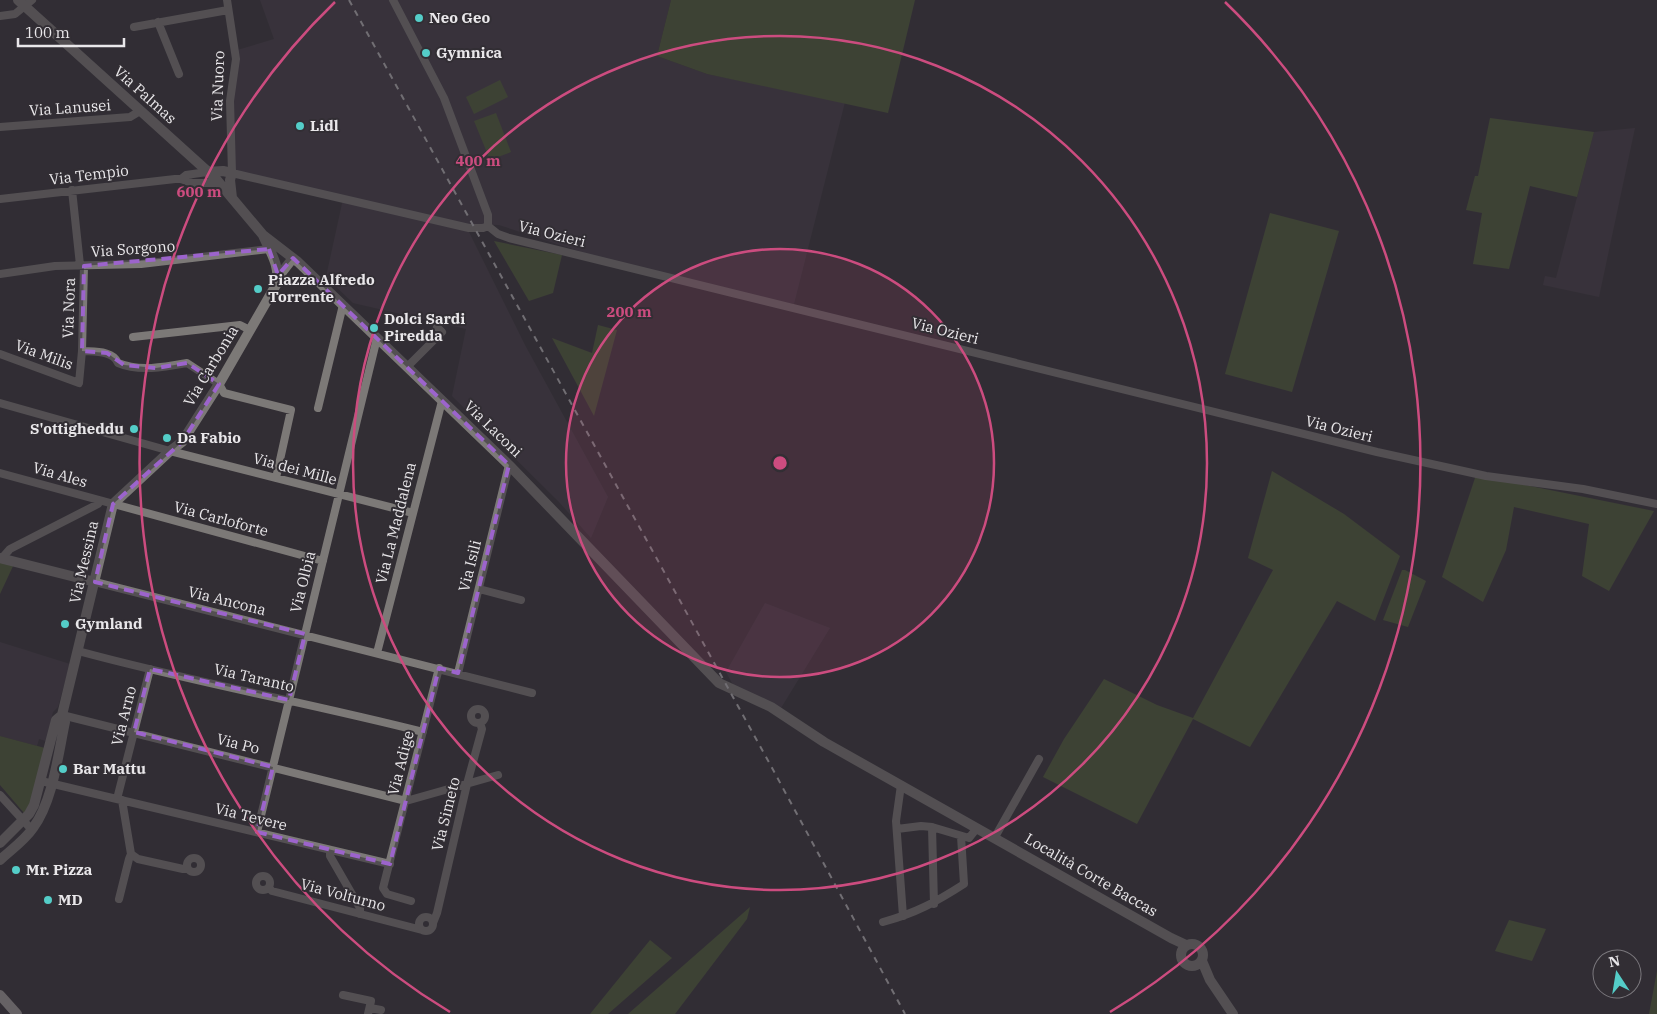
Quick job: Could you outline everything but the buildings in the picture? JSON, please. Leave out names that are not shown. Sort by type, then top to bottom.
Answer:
[{"type":"main road","points":[[0,995],[5,1008],[17,1014]]},
{"type":"street","name":"Via Nuoro","points":[[224,178],[230,101],[236,59],[226,0]]},
{"type":"street","points":[[207,172],[224,178],[469,228],[488,226],[488,216],[444,98],[394,0]]},
{"type":"street","points":[[0,16],[15,14],[25,2]]},
{"type":"street","name":"Via Palmas","points":[[25,2],[207,172]]},
{"type":"street","points":[[134,27],[228,10]]},
{"type":"street","points":[[158,22],[179,74]]},
{"type":"street","name":"Via Lanusei","points":[[0,126],[130,118],[140,111]]},
{"type":"street","name":"Via Tempio","points":[[181,179],[186,175],[207,172]]},
{"type":"street","name":"Via Tempio","points":[[0,199],[181,179],[192,183],[224,178]]},
{"type":"street","name":"Via Laconi","points":[[224,178],[233,199],[263,235],[293,258],[510,465],[696,660],[719,683],[727,688]]},
{"type":"street","name":"Via Nora","points":[[72,190],[82,266],[82,351]]},
{"type":"street","name":"Via Ozieri","points":[[488,226],[498,234],[509,238],[1377,452],[1486,476],[1583,489],[1657,504]]},
{"type":"street","points":[[263,235],[274,258],[278,276]]},
{"type":"street","name":"Via Sorgono","points":[[0,274],[55,266],[141,264],[269,249]]},
{"type":"street","name":"Via Carbonia","points":[[113,504],[186,437],[276,285],[278,276],[293,258]]},
{"type":"street","points":[[318,408],[343,306]]},
{"type":"street","points":[[133,337],[240,325],[250,330]]},
{"type":"street","points":[[407,367],[442,332],[437,327]]},
{"type":"street","name":"Via Olbia","points":[[257,832],[377,338]]},
{"type":"street","name":"Via Milis","points":[[0,354],[79,383],[82,351],[107,353],[116,358],[118,363],[124,365],[156,368],[187,363],[219,384],[224,393],[291,410],[276,478]]},
{"type":"street","name":"Via La Maddalena","points":[[377,653],[442,401]]},
{"type":"street","name":"Via dei Mille","points":[[0,403],[170,450],[413,513]]},
{"type":"street","name":"Via Isili","points":[[458,673],[510,465]]},
{"type":"street","name":"Via Ales","points":[[0,473],[113,504]]},
{"type":"street","points":[[1,558],[10,549],[98,504],[100,500]]},
{"type":"street","name":"Via Carloforte","points":[[113,504],[323,561]]},
{"type":"street","name":"Via Messina","points":[[0,860],[32,830],[43,810],[56,720],[62,715],[113,504]]},
{"type":"street","points":[[1,558],[95,582]]},
{"type":"street","name":"Via Ancona","points":[[95,582],[532,693]]},
{"type":"street","points":[[479,589],[521,600]]},
{"type":"street","name":"Via Taranto","points":[[78,650],[150,669],[423,732]]},
{"type":"street","name":"Via Adige","points":[[390,864],[439,668]]},
{"type":"street","name":"Via Arno","points":[[119,800],[150,669]]},
{"type":"street","name":"Località Corte Baccas","points":[[727,688],[771,707],[824,742],[1172,938],[1184,948]]},
{"type":"street","name":"Via Po","points":[[62,715],[406,801]]},
{"type":"street","name":"Via Simeto","points":[[430,920],[437,913],[467,784],[482,729],[480,723]]},
{"type":"street","points":[[995,837],[1039,759]]},
{"type":"street","points":[[406,801],[498,775]]},
{"type":"street","name":"Via Messina","points":[[0,843],[23,821],[47,782]]},
{"type":"street","name":"Via Tevere","points":[[47,782],[390,864]]},
{"type":"street","points":[[901,785],[897,829],[903,916]]},
{"type":"street","points":[[0,795],[32,830]]},
{"type":"street","points":[[119,800],[132,854],[138,858],[188,869]]},
{"type":"street","points":[[897,829],[932,826],[969,838],[977,828]]},
{"type":"street","points":[[932,826],[934,904]]},
{"type":"street","points":[[883,922],[934,904],[964,884],[961,836]]},
{"type":"street","points":[[330,850],[330,856],[360,908],[360,914]]},
{"type":"street","points":[[119,898],[132,854]]},
{"type":"street","points":[[390,864],[383,888],[387,894],[411,901]]},
{"type":"street","name":"Via Volturno","points":[[269,888],[272,891],[411,928],[420,926]]},
{"type":"street","points":[[422,918],[430,920],[430,930],[420,926],[422,918]]},
{"type":"street","points":[[1210,980],[1192,966],[1184,963],[1180,957],[1184,948],[1192,943],[1201,947],[1202,961],[1210,980],[1233,1014]]},
{"type":"street","points":[[1192,966],[1202,961]]},
{"type":"street","points":[[343,995],[371,1002],[369,1011],[381,1010]]},
{"type":"highlighted area","points":[[269,249],[278,275],[293,258],[509,465],[458,673],[439,668],[390,864],[257,832],[273,767],[134,732],[150,669],[289,700],[305,634],[95,582],[113,504],[182,442],[219,384],[187,363],[156,368],[124,365],[107,353],[82,351],[84,266]]},
{"type":"shaded area","points":[[260,0],[671,0],[657,56],[707,74],[845,102],[794,304],[664,279],[499,225],[465,224],[525,345],[608,497],[591,538],[559,502],[452,396],[466,329],[353,303],[326,277],[343,199],[232,173],[234,51],[274,39]]},
{"type":"shaded area","points":[[1635,128],[1599,297],[1543,285],[1545,276],[1556,278],[1594,132]]},
{"type":"shaded area","points":[[765,603],[830,628],[781,708],[733,685],[726,672]]},
{"type":"shaded area","points":[[0,642],[70,664],[58,707],[53,712],[46,741],[39,739],[37,746],[0,736]]},
{"type":"green space","points":[[671,0],[915,0],[888,113],[707,74],[657,56]]},
{"type":"green space","points":[[500,80],[508,97],[474,114],[466,97]]},
{"type":"green space","points":[[496,113],[511,152],[490,160],[474,121]]},
{"type":"green space","points":[[1490,118],[1594,132],[1577,197],[1530,186],[1509,269],[1473,264],[1482,213],[1466,210],[1475,176],[1478,176]]},
{"type":"green space","points":[[1270,213],[1339,231],[1292,392],[1225,374]]},
{"type":"green space","points":[[494,241],[562,255],[553,293],[529,301]]},
{"type":"green space","points":[[598,325],[617,330],[594,416],[552,338],[592,353]]},
{"type":"green space","points":[[1272,471],[1344,514],[1400,556],[1375,621],[1337,601],[1250,747],[1193,719],[1137,824],[1043,777],[1064,739],[1104,679],[1157,705],[1193,718],[1273,570],[1248,558]]},
{"type":"green space","points":[[1476,475],[1654,511],[1609,591],[1582,576],[1589,524],[1514,507],[1506,550],[1483,602],[1442,577]]},
{"type":"green space","points":[[0,561],[14,564],[0,594]]},
{"type":"green space","points":[[1402,570],[1426,581],[1408,627],[1383,620]]},
{"type":"green space","points":[[0,736],[45,748],[33,801],[24,813],[0,785]]},
{"type":"green space","points":[[750,907],[747,919],[675,1014],[628,1014]]},
{"type":"green space","points":[[1509,920],[1546,929],[1532,961],[1495,951]]},
{"type":"green space","points":[[650,940],[672,958],[608,1014],[590,1014]]},
{"type":"green space","points":[[1657,971],[1657,1014],[1649,1014]]},
{"type":"railway","points":[[349,0],[771,766],[905,1014]]},
{"type":"place","name":"Neo Geo","points":[[419,18]]},
{"type":"place","name":"Gymnica","points":[[426,53]]},
{"type":"place","name":"Lidl","points":[[300,126]]},
{"type":"place","name":"Piazza Alfredo Torrente","points":[[258,289]]},
{"type":"place","name":"Dolci Sardi Piredda","points":[[374,328]]},
{"type":"place","name":"S'ottigheddu","points":[[134,429]]},
{"type":"place","name":"Da Fabio","points":[[167,438]]},
{"type":"place","name":"Gymland","points":[[65,624]]},
{"type":"place","name":"Bar Mattu","points":[[63,769]]},
{"type":"place","name":"Mr. Pizza","points":[[16,870]]},
{"type":"place","name":"MD","points":[[48,900]]}]
